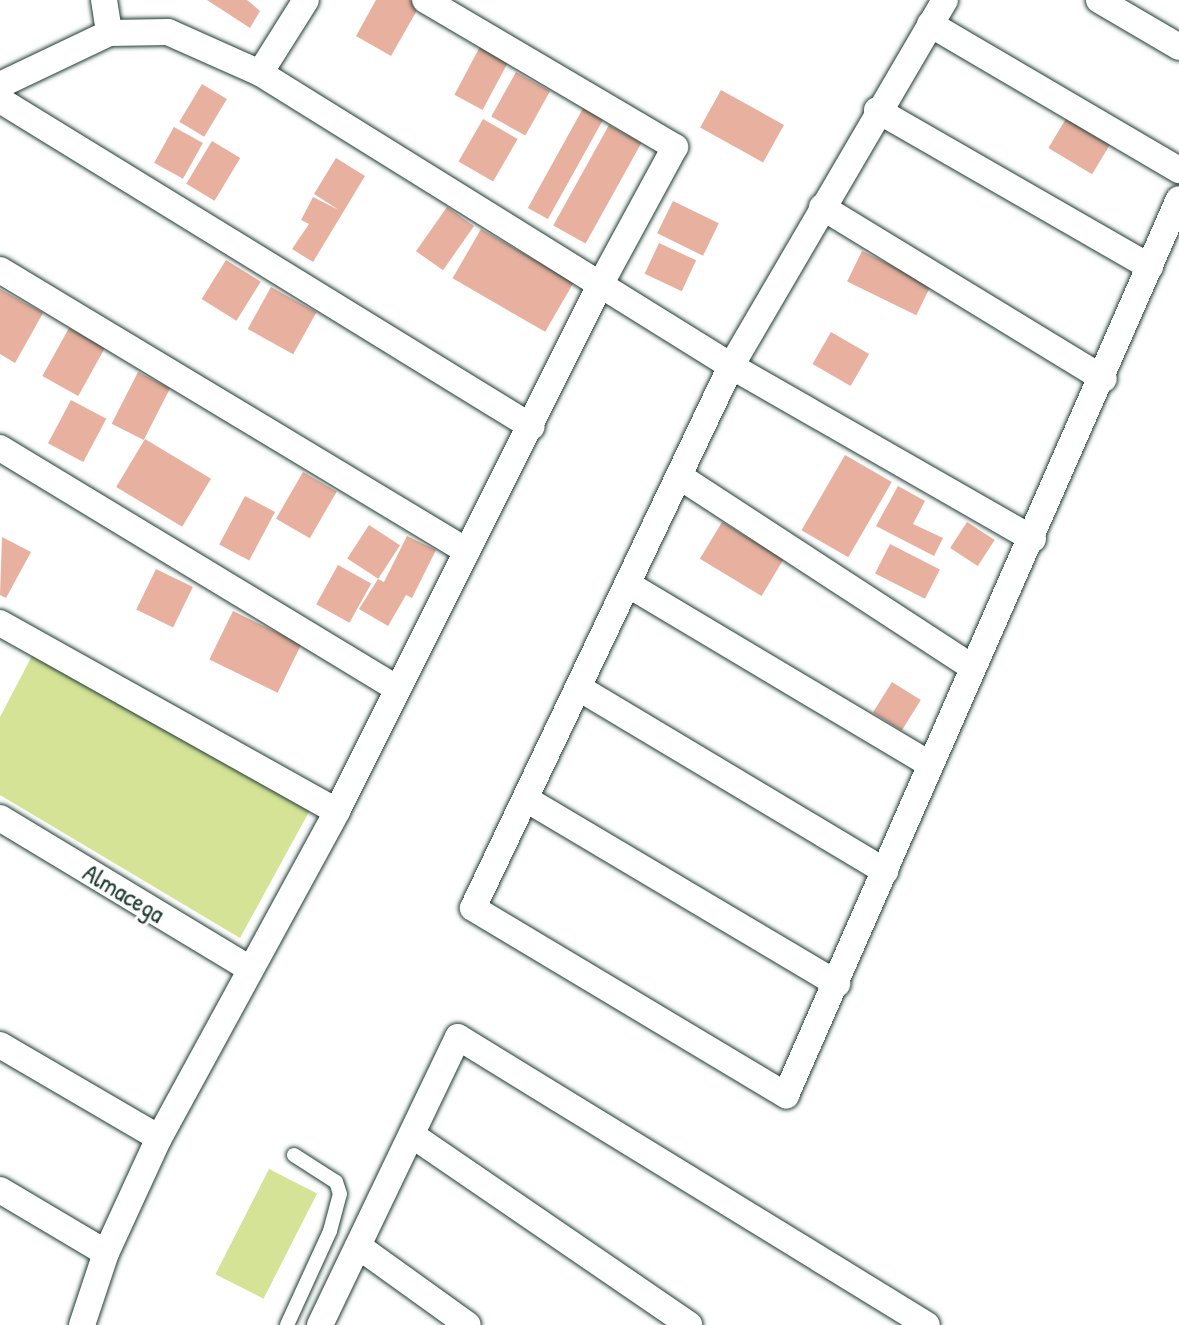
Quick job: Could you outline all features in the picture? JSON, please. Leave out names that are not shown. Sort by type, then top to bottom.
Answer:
[{"type":"street","points":[[104,0],[109,33]]},
{"type":"street","points":[[260,73],[306,0]]},
{"type":"street","points":[[82,1325],[106,1253],[159,1138],[337,811],[396,688],[532,427],[600,285],[675,147],[425,0]]},
{"type":"street","points":[[945,0],[877,110],[731,366],[682,478],[473,908],[786,1095],[837,984],[970,666],[1033,539],[1179,199]]},
{"type":"street","points":[[1099,0],[1179,47]]},
{"type":"street","points":[[930,24],[1179,170]]},
{"type":"street","points":[[0,85],[109,33],[168,32],[260,73],[731,366],[1033,539]]},
{"type":"street","points":[[0,100],[532,427]]},
{"type":"street","points":[[877,110],[1150,267]]},
{"type":"street","points":[[822,207],[1104,379]]},
{"type":"street","points":[[0,270],[467,551]]},
{"type":"street","points":[[0,448],[396,688]]},
{"type":"street","points":[[682,478],[970,666]]},
{"type":"street","points":[[629,585],[929,764]]},
{"type":"street","points":[[0,623],[337,811]]},
{"type":"street","points":[[579,688],[885,871]]},
{"type":"street","points":[[526,799],[837,984]]},
{"type":"street","name":"Almacega","points":[[0,818],[249,968]]},
{"type":"street","points":[[320,1325],[458,1037],[927,1325]]},
{"type":"street","points":[[0,1045],[159,1138]]},
{"type":"street","points":[[412,1135],[689,1325]]},
{"type":"street","points":[[0,1190],[106,1253]]},
{"type":"street","points":[[358,1246],[468,1325]]},
{"type":"lane","points":[[287,1325],[330,1231],[340,1194],[336,1182],[294,1155]]},
{"type":"lane","points":[[330,1231],[358,1246]]},
{"type":"green space","points":[[34,652],[310,810],[240,938],[0,795],[0,717]]},
{"type":"green space","points":[[269,1169],[317,1194],[264,1299],[215,1274]]},
{"type":"building","points":[[207,0],[247,0],[260,11],[250,28]]},
{"type":"building","points":[[376,0],[410,0],[420,5],[391,56],[356,36]]},
{"type":"building","points":[[483,41],[511,56],[483,110],[454,95]]},
{"type":"building","points":[[516,72],[550,91],[525,136],[491,117]]},
{"type":"building","points":[[202,84],[227,99],[204,137],[179,122]]},
{"type":"building","points":[[721,90],[784,125],[763,163],[700,128]]},
{"type":"building","points":[[586,103],[606,114],[548,219],[528,208]]},
{"type":"building","points":[[1070,112],[1114,138],[1092,174],[1048,148]]},
{"type":"building","points":[[483,119],[518,139],[493,181],[458,161]]},
{"type":"building","points":[[609,125],[641,143],[586,244],[553,226]]},
{"type":"building","points":[[174,127],[203,143],[183,179],[154,163]]},
{"type":"building","points":[[212,141],[240,158],[215,201],[186,184]]},
{"type":"building","points":[[336,158],[365,176],[313,262],[292,249],[309,224],[301,220],[313,197],[339,210],[314,194]]},
{"type":"building","points":[[673,201],[719,223],[703,256],[657,233]]},
{"type":"building","points":[[447,207],[474,226],[443,270],[416,251]]},
{"type":"building","points":[[481,229],[574,282],[545,332],[453,278]]},
{"type":"building","points":[[659,243],[696,260],[682,291],[645,274]]},
{"type":"building","points":[[862,251],[931,285],[916,315],[847,282]]},
{"type":"building","points":[[226,260],[261,282],[236,321],[202,299]]},
{"type":"building","points":[[271,287],[316,312],[293,354],[248,329]]},
{"type":"building","points":[[0,289],[43,313],[15,363],[0,354]]},
{"type":"building","points":[[69,328],[105,348],[78,396],[42,376]]},
{"type":"building","points":[[831,332],[869,354],[851,386],[812,364]]},
{"type":"building","points":[[138,372],[170,388],[144,440],[112,424]]},
{"type":"building","points":[[71,400],[106,419],[83,462],[48,443]]},
{"type":"building","points":[[145,439],[211,479],[182,527],[116,487]]},
{"type":"building","points":[[845,455],[892,482],[848,557],[802,530]]},
{"type":"building","points":[[303,472],[337,492],[310,538],[276,519]]},
{"type":"building","points":[[898,486],[925,501],[913,524],[943,538],[934,556],[876,526]]},
{"type":"building","points":[[245,496],[275,512],[249,561],[219,545]]},
{"type":"building","points":[[722,522],[784,559],[762,596],[700,559]]},
{"type":"building","points":[[967,522],[995,540],[978,566],[950,548]]},
{"type":"building","points":[[369,525],[400,545],[378,579],[347,559]]},
{"type":"building","points":[[407,536],[436,550],[412,598],[406,595],[388,626],[359,609],[378,579],[384,582]]},
{"type":"building","points":[[2,537],[31,552],[6,598],[0,595]]},
{"type":"building","points":[[890,544],[940,569],[925,599],[875,573]]},
{"type":"building","points":[[338,565],[371,583],[349,623],[316,604]]},
{"type":"building","points":[[156,569],[193,587],[173,627],[136,609]]},
{"type":"building","points":[[233,611],[301,644],[278,693],[209,660]]},
{"type":"building","points":[[892,682],[921,700],[902,731],[873,713]]}]
